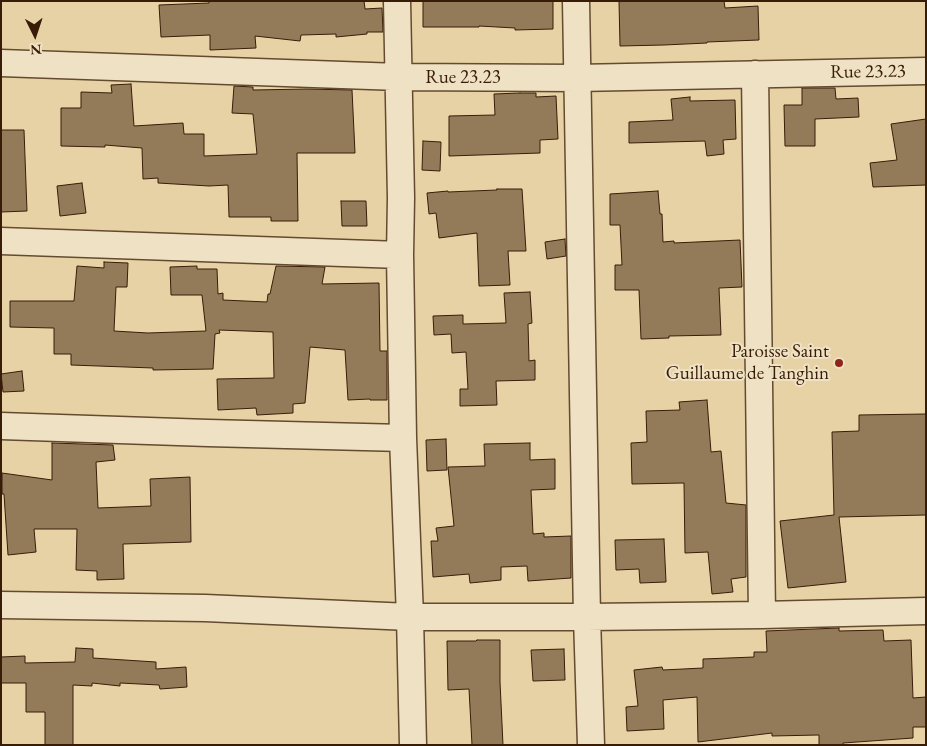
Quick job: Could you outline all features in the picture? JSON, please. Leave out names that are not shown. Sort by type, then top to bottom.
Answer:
[{"type":"street","points":[[397,1],[401,198],[402,438],[410,617],[413,745]]},
{"type":"street","points":[[576,1],[591,745]]},
{"type":"street","name":"Rue 23.23","points":[[1,63],[399,78],[577,78],[926,71]]},
{"type":"street","points":[[755,74],[762,615]]},
{"type":"street","points":[[1,241],[400,255]]},
{"type":"street","points":[[1,426],[402,438]]},
{"type":"street","points":[[1,605],[204,608],[410,617],[762,615],[926,611]]},
{"type":"building","points":[[209,1],[364,1],[365,9],[382,8],[383,32],[367,32],[367,34],[336,37],[336,34],[301,35],[300,41],[255,36],[256,48],[210,50],[210,35],[161,37],[159,5],[209,3]]},
{"type":"building","points":[[423,1],[553,1],[553,29],[515,30],[515,28],[479,26],[423,27]]},
{"type":"building","points":[[619,1],[724,1],[725,8],[758,6],[759,40],[620,46]]},
{"type":"building","points":[[131,84],[134,126],[183,123],[184,134],[204,134],[204,156],[257,154],[253,114],[232,113],[234,86],[253,87],[253,90],[352,90],[355,153],[297,153],[298,221],[271,221],[271,217],[229,217],[228,185],[209,186],[158,183],[158,178],[143,179],[142,148],[105,145],[105,147],[61,146],[61,108],[81,108],[81,92],[112,93],[111,85]]},
{"type":"building","points":[[802,88],[835,88],[836,99],[858,98],[859,117],[815,119],[815,146],[785,146],[784,105],[802,105]]},
{"type":"building","points":[[536,93],[536,97],[556,96],[558,139],[540,140],[540,153],[449,156],[449,116],[495,115],[494,94]]},
{"type":"building","points":[[690,97],[690,101],[735,100],[736,139],[723,140],[724,154],[707,156],[705,141],[629,143],[629,122],[673,120],[671,99]]},
{"type":"building","points":[[926,119],[926,185],[873,187],[870,163],[897,160],[891,124]]},
{"type":"building","points":[[1,130],[24,130],[27,211],[1,212]]},
{"type":"building","points":[[423,141],[441,142],[440,171],[422,170]]},
{"type":"building","points":[[82,183],[86,213],[60,216],[57,186]]},
{"type":"building","points":[[522,189],[526,251],[508,251],[510,285],[479,286],[477,233],[439,238],[436,213],[429,214],[427,193]]},
{"type":"building","points":[[658,191],[660,214],[662,214],[663,242],[740,240],[742,287],[719,288],[721,335],[669,336],[669,338],[641,339],[639,290],[615,290],[615,265],[622,265],[620,225],[610,225],[610,194]]},
{"type":"building","points":[[341,201],[366,201],[367,226],[342,226]]},
{"type":"building","points":[[565,239],[566,256],[547,259],[545,242]]},
{"type":"building","points":[[104,262],[128,263],[127,287],[116,287],[114,331],[148,333],[206,331],[202,295],[171,295],[170,267],[197,266],[197,269],[217,269],[218,294],[223,293],[223,300],[267,302],[276,266],[325,267],[322,284],[379,283],[380,351],[387,351],[387,400],[348,400],[345,350],[310,347],[305,403],[293,404],[293,413],[257,415],[256,408],[218,410],[217,379],[274,378],[273,332],[219,330],[220,333],[215,334],[213,369],[153,370],[153,368],[71,365],[71,354],[54,354],[54,328],[10,327],[10,301],[74,301],[77,266],[104,268]]},
{"type":"building","points":[[530,292],[532,323],[528,324],[529,361],[535,360],[535,380],[496,381],[497,405],[460,406],[460,389],[468,389],[466,352],[452,353],[451,334],[434,335],[433,316],[463,315],[463,324],[506,323],[504,293]]},
{"type":"building","points":[[22,371],[24,391],[3,392],[1,374]]},
{"type":"building","points":[[707,400],[711,452],[721,451],[726,503],[746,505],[746,577],[731,579],[733,592],[712,594],[708,552],[685,553],[684,483],[632,484],[631,443],[647,442],[646,411],[680,410],[679,402]]},
{"type":"building","points":[[926,414],[926,515],[839,517],[846,582],[788,588],[780,521],[834,515],[832,432],[859,431],[859,415]]},
{"type":"building","points":[[446,439],[447,470],[427,471],[426,440]]},
{"type":"building","points":[[52,443],[113,445],[115,460],[96,462],[98,508],[151,506],[150,479],[190,477],[191,542],[123,544],[124,579],[97,580],[97,571],[76,570],[77,529],[34,529],[36,552],[8,555],[4,494],[2,494],[2,473],[52,480]]},
{"type":"building","points":[[530,443],[530,460],[555,459],[555,489],[531,490],[533,534],[544,533],[544,537],[571,536],[571,578],[528,581],[527,566],[501,567],[501,580],[470,583],[469,574],[433,577],[431,541],[438,541],[436,528],[454,526],[448,467],[485,466],[484,444]]},
{"type":"building","points":[[664,539],[666,582],[640,583],[639,569],[616,570],[615,540]]},
{"type":"building","points":[[839,628],[839,631],[883,630],[884,641],[911,640],[913,698],[926,697],[926,727],[913,727],[913,738],[843,743],[843,745],[819,745],[819,735],[772,736],[772,733],[698,742],[697,697],[663,700],[664,729],[627,731],[626,707],[638,706],[634,670],[662,667],[663,670],[703,668],[703,659],[754,657],[754,652],[767,652],[766,631]]},
{"type":"building","points":[[500,640],[503,745],[472,745],[469,689],[448,690],[447,641]]},
{"type":"building","points":[[76,648],[93,649],[93,658],[156,662],[156,669],[186,667],[187,687],[160,689],[159,685],[120,683],[120,686],[92,683],[92,686],[73,685],[73,745],[45,745],[45,712],[26,712],[26,683],[1,683],[1,657],[25,656],[25,663],[75,662]]},
{"type":"building","points":[[564,649],[565,680],[533,681],[531,650]]},
{"type":"place","name":"Paroisse Saint Guillaume de Tanghin","points":[[839,363]]}]
